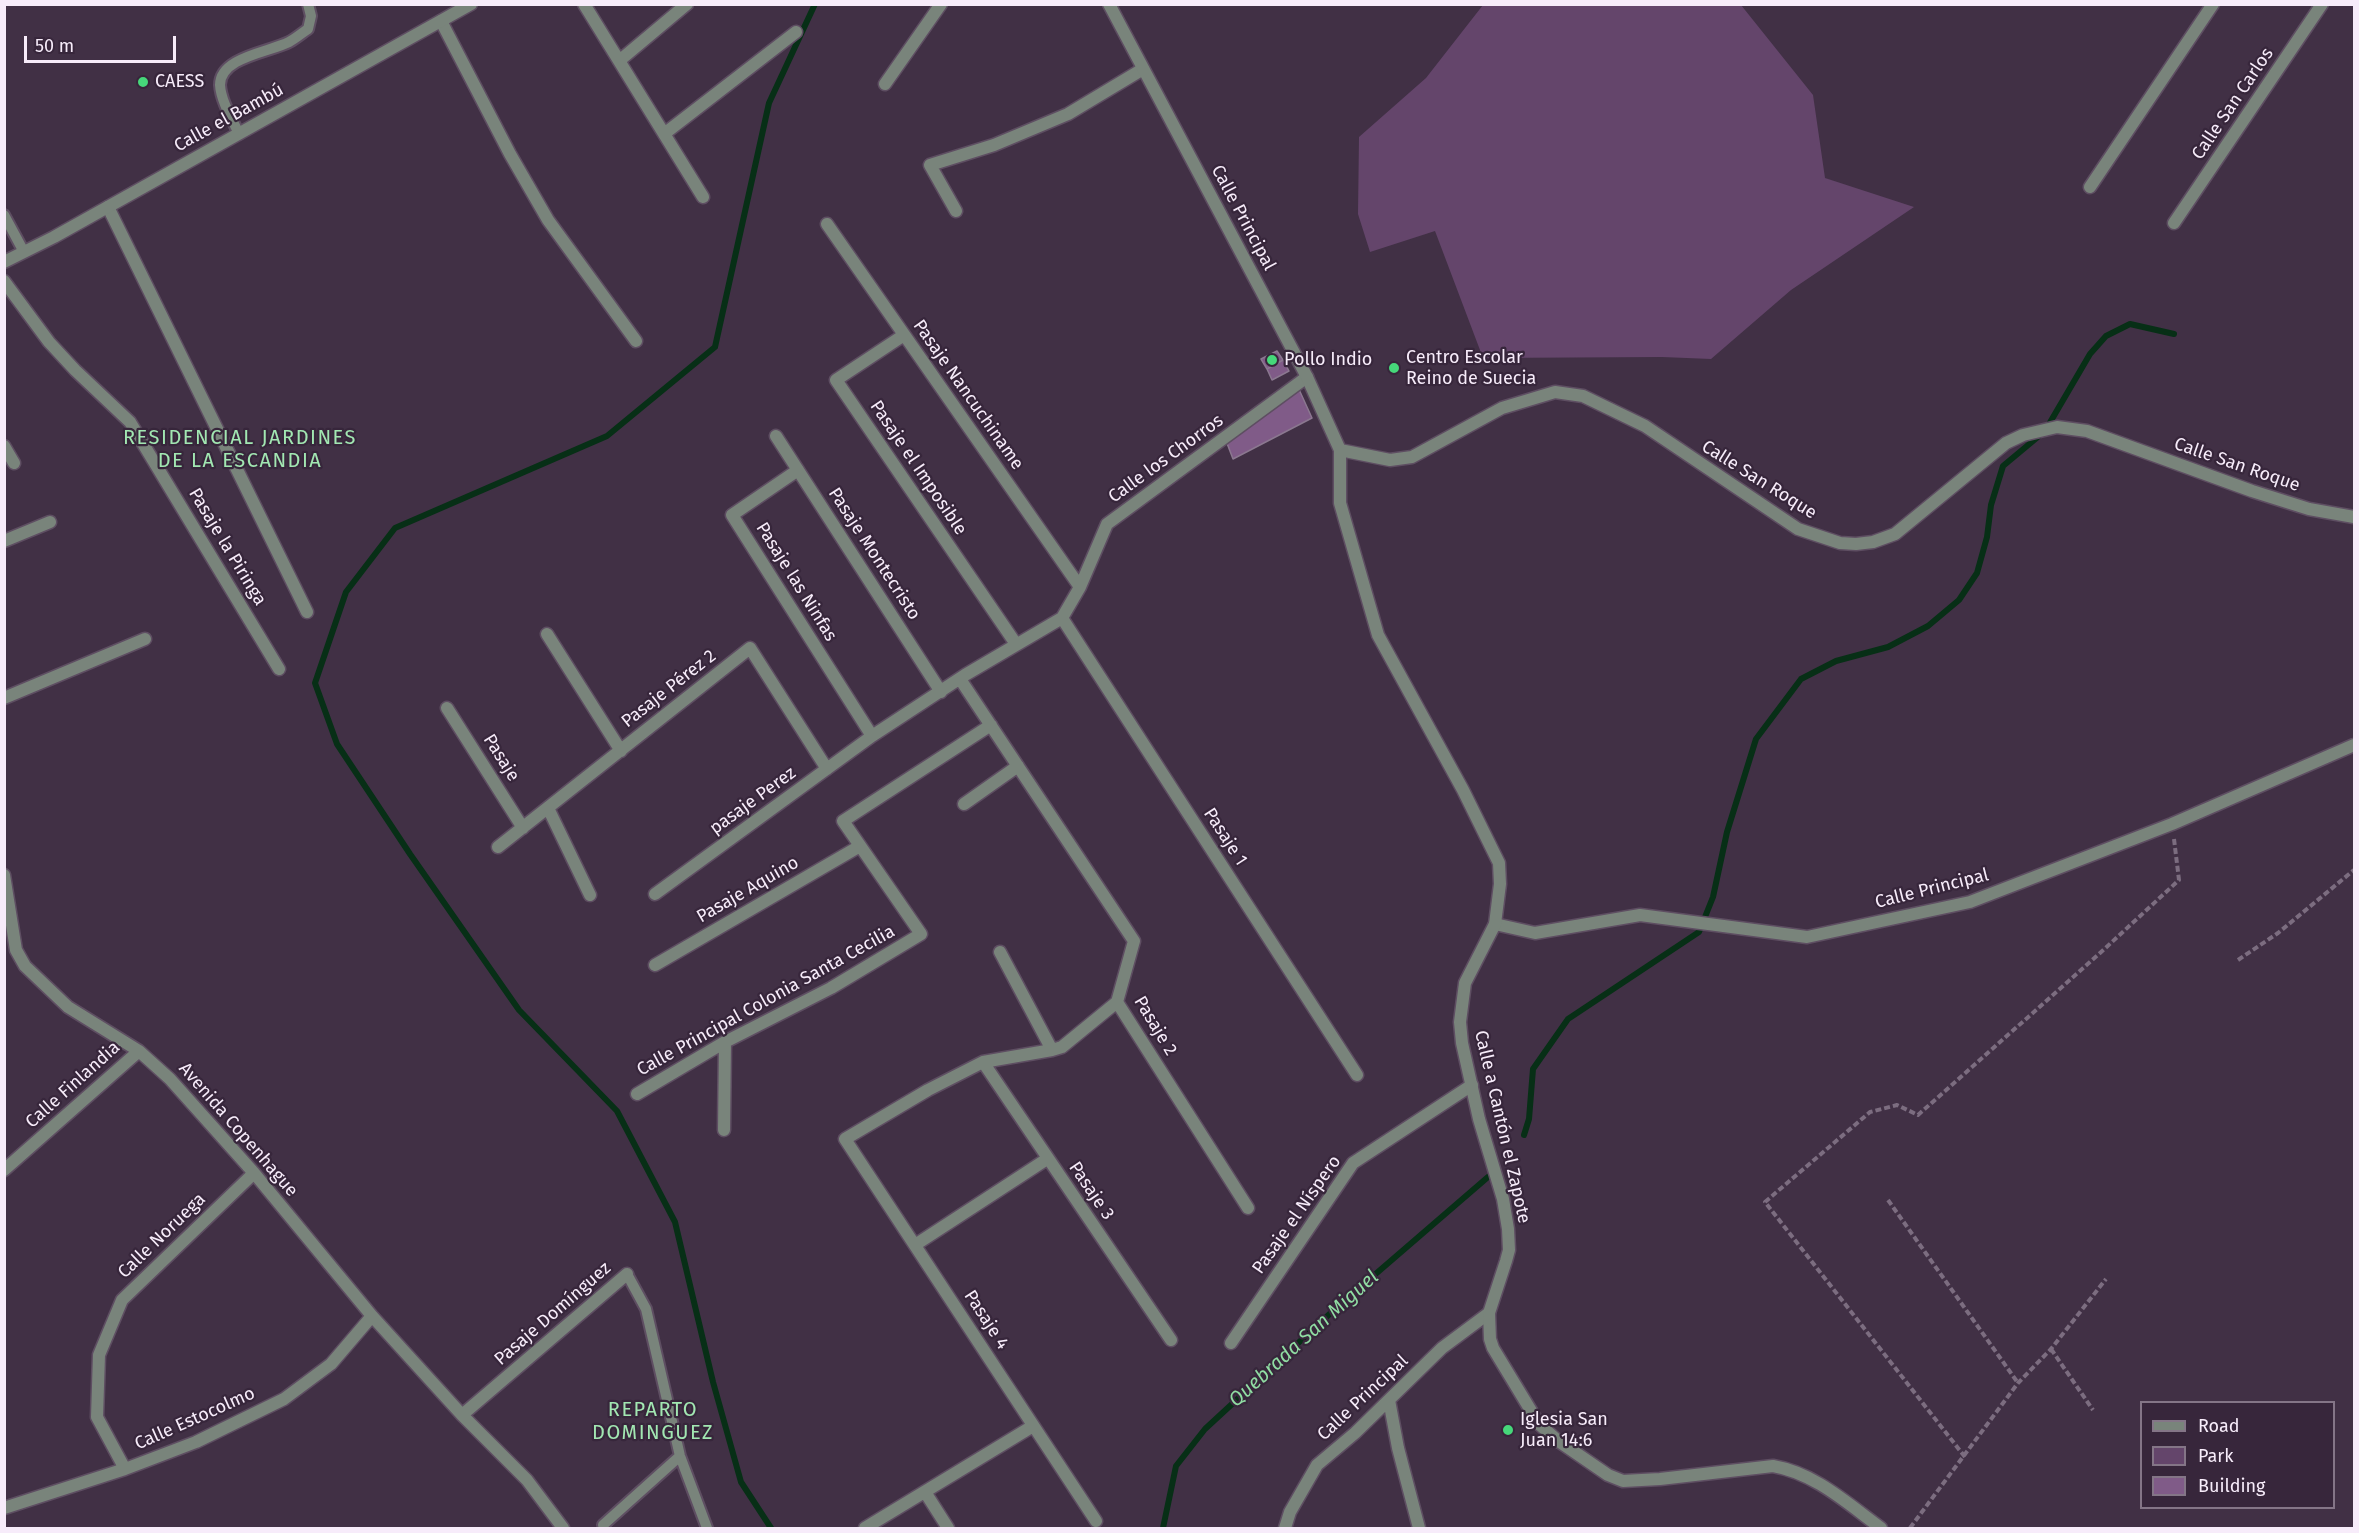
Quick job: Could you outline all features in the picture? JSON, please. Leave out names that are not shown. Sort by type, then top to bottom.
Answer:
[{"type":"street","name":"Calle el Bambú","points":[[4,262],[108,207],[471,4]]},
{"type":"street","points":[[584,4],[703,197]]},
{"type":"street","points":[[619,61],[687,4]]},
{"type":"street","points":[[885,84],[941,4]]},
{"type":"street","name":"Calle Principal","points":[[1110,4],[1307,377],[1340,450]]},
{"type":"street","points":[[2090,188],[2213,4]]},
{"type":"street","name":"Calle San Carlos","points":[[2174,223],[2322,4]]},
{"type":"street","points":[[441,21],[510,154],[548,220],[636,341]]},
{"type":"street","points":[[664,134],[796,32]]},
{"type":"street","points":[[956,211],[930,165],[994,145],[1068,114],[1143,69]]},
{"type":"street","points":[[108,207],[307,612]]},
{"type":"street","name":"Pasaje Nancuchiname","points":[[827,224],[1080,587]]},
{"type":"street","name":"Pasaje la Piringa","points":[[4,281],[49,342],[130,422],[279,669]]},
{"type":"street","name":"Pasaje el Imposible","points":[[904,334],[836,380],[1016,644]]},
{"type":"street","name":"Calle los Chorros","points":[[1062,618],[1080,587],[1107,524],[1307,377]]},
{"type":"street","name":"Calle San Roque","points":[[1340,450],[1390,460],[1412,457],[1502,408],[1555,392],[1583,396],[1645,426],[1798,529],[1840,543],[1873,542],[1895,534],[2006,443],[2023,435],[2057,427],[2087,431],[2252,491],[2309,509],[2355,516]]},
{"type":"street","name":"Pasaje Montecristo","points":[[776,436],[941,692]]},
{"type":"street","points":[[4,446],[14,463]]},
{"type":"street","name":"Calle a Cantón el Zapote","points":[[1340,450],[1340,502],[1378,635],[1463,790],[1499,864],[1500,884],[1495,924],[1465,983],[1461,999],[1460,1022],[1472,1085],[1503,1199],[1508,1229],[1506,1262],[1489,1313],[1490,1339],[1493,1348],[1539,1424],[1557,1440],[1608,1475],[1623,1481],[1773,1466],[1784,1467],[1819,1483],[1881,1528]]},
{"type":"street","name":"Pasaje las Ninfas","points":[[798,470],[732,515],[872,736]]},
{"type":"street","points":[[4,541],[50,522]]},
{"type":"street","points":[[872,736],[1016,644],[1062,618]]},
{"type":"street","name":"Pasaje 1","points":[[1062,618],[1357,1075]]},
{"type":"street","points":[[547,634],[621,751]]},
{"type":"street","points":[[4,698],[145,639]]},
{"type":"street","name":"Pasaje Pérez 2","points":[[498,847],[750,648],[827,769]]},
{"type":"street","name":"Pasaje 2","points":[[960,679],[1134,941],[1117,1002],[1248,1208]]},
{"type":"street","name":"Pasaje","points":[[447,708],[523,828]]},
{"type":"street","name":"Calle Principal Colonia Santa Cecilia","points":[[637,1094],[724,1042],[831,988],[921,934],[843,821],[991,725]]},
{"type":"street","name":"pasaje Perez","points":[[655,894],[872,736]]},
{"type":"street","name":"Calle Principal","points":[[1495,924],[1535,933],[1640,915],[1807,938],[1970,902],[2172,824],[2355,746]]},
{"type":"street","points":[[964,804],[1018,766]]},
{"type":"street","points":[[548,808],[590,895]]},
{"type":"street","name":"Pasaje Aquino","points":[[655,965],[860,846]]},
{"type":"street","name":"Avenida Copenhague","points":[[4,875],[7,910],[16,950],[25,966],[68,1007],[139,1051],[170,1079],[254,1173],[372,1316],[462,1415],[527,1480],[563,1528]]},
{"type":"street","points":[[1000,952],[1052,1050]]},
{"type":"street","points":[[983,1062],[1062,1047],[1117,1002]]},
{"type":"street","points":[[724,1042],[724,1130]]},
{"type":"street","name":"Calle Finlandia","points":[[4,1170],[139,1051]]},
{"type":"street","name":"Pasaje 4","points":[[983,1062],[928,1090],[845,1139],[1096,1521]]},
{"type":"street","name":"Pasaje 3","points":[[983,1062],[1171,1340]]},
{"type":"street","name":"Pasaje el Níspero","points":[[1231,1343],[1353,1163],[1472,1085]]},
{"type":"street","points":[[915,1245],[1047,1159]]},
{"type":"street","name":"Calle Noruega","points":[[125,1469],[97,1417],[99,1355],[122,1300],[254,1173]]},
{"type":"street","name":"Pasaje Domínguez","points":[[462,1415],[627,1274]]},
{"type":"street","name":"Calle Principal","points":[[1285,1528],[1290,1512],[1317,1465],[1355,1432],[1442,1348],[1489,1313]]},
{"type":"street","name":"Calle Estocolmo","points":[[4,1508],[125,1469],[196,1442],[284,1399],[331,1364],[372,1316]]},
{"type":"street","points":[[1389,1400],[1398,1448],[1419,1528]]},
{"type":"street","points":[[865,1528],[1033,1426]]},
{"type":"street","points":[[925,1492],[948,1528]]},
{"type":"lane","points":[[239,134],[223,97],[220,83],[224,72],[244,58],[288,42],[308,29],[311,16],[308,4]]},
{"type":"lane","points":[[4,215],[24,252]]},
{"type":"lane","name":"Pasaje Domínguez","points":[[627,1274],[642,1299],[649,1320],[680,1456],[707,1528]]},
{"type":"lane","points":[[603,1525],[680,1456]]},
{"type":"path","points":[[1965,1457],[1765,1202],[1870,1112],[1896,1105],[1918,1115],[2115,940],[2179,880],[2172,824]]},
{"type":"path","points":[[2238,960],[2278,933],[2355,870]]},
{"type":"path","points":[[1888,1200],[2018,1383]]},
{"type":"path","points":[[1910,1528],[2018,1383],[2051,1348],[2106,1279]]},
{"type":"path","points":[[2051,1348],[2093,1410]]},
{"type":"green space","points":[[1483,5],[1741,5],[1813,95],[1825,178],[1914,207],[1791,290],[1711,359],[1483,358],[1435,231],[1370,252],[1358,214],[1359,137],[1426,78]]},
{"type":"building","name":"Pollo Indio","points":[[1277,351],[1283,360],[1267,369],[1261,359]]},
{"type":"building","points":[[1283,360],[1289,371],[1272,380],[1267,369]]},
{"type":"building","points":[[1297,385],[1312,418],[1233,459],[1225,438]]},
{"type":"waterway","points":[[771,1528],[741,1482],[713,1382],[675,1222],[617,1111],[519,1010],[410,854],[337,744],[315,683],[346,592],[395,528],[607,436],[715,347],[769,103],[815,4]]},
{"type":"waterway","name":"Quebrada San Miguel","points":[[1524,1135],[1529,1119],[1533,1069],[1568,1019],[1699,932],[1713,897],[1727,832],[1756,739],[1801,679],[1836,661],[1888,647],[1928,626],[1959,600],[1977,573],[1987,537],[1991,505],[2003,466],[2045,431],[2090,354],[2106,336],[2130,324],[2174,334]]},
{"type":"waterway","name":"Quebrada San Miguel","points":[[1163,1528],[1176,1466],[1205,1429],[1335,1309],[1488,1177]]},
{"type":"place","name":"CAESS","points":[[143,82]]},
{"type":"place","name":"Pollo Indio","points":[[1272,360]]},
{"type":"place","name":"Centro Escolar Reino de Suecia","points":[[1394,368]]},
{"type":"place","name":"Iglesia San Juan 14:6","points":[[1508,1430]]},
{"type":"district","name":"RESIDENCIAL JARDINES DE LA ESCANDIA","points":[[240,450]]},
{"type":"district","name":"REPARTO DOMINGUEZ","points":[[653,1422]]}]
